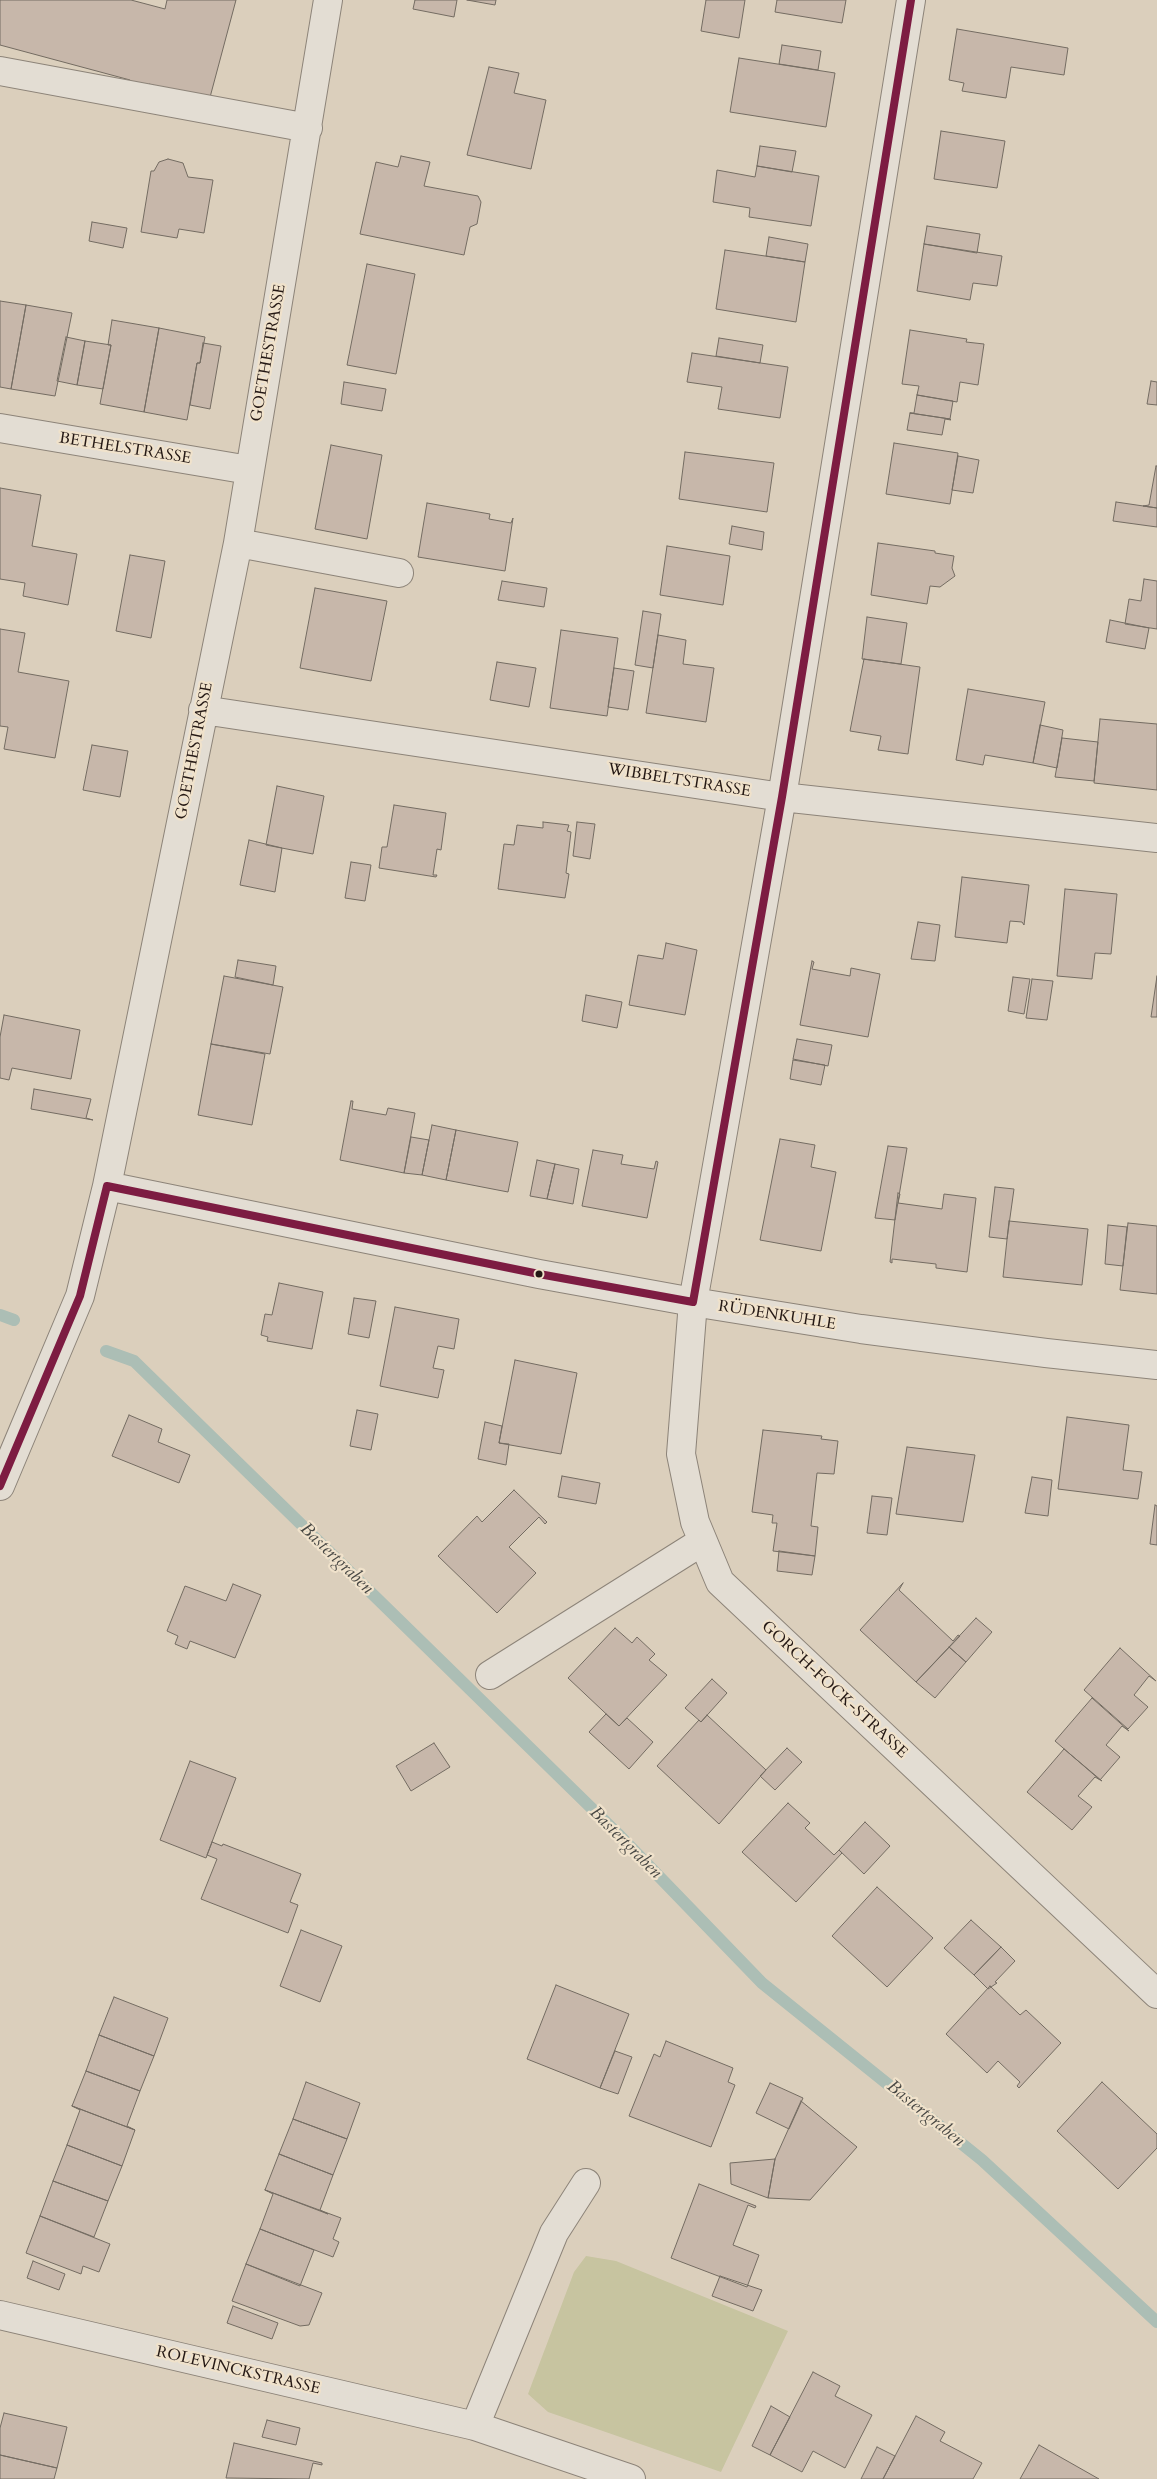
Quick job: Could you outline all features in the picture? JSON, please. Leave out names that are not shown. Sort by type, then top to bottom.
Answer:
[{"type":"street","name":"GOETHESTRASSE","points":[[0,1486],[80,1296],[107,1186],[238,543],[328,0]]},
{"type":"street","name":"GORCH-FOCK-STRASSE","points":[[911,0],[782,797],[693,1302],[681,1454],[695,1522],[720,1582],[1157,1994]]},
{"type":"street","points":[[0,71],[308,128]]},
{"type":"street","name":"BETHELSTRASSE","points":[[0,428],[249,470]]},
{"type":"street","points":[[238,543],[399,573]]},
{"type":"street","name":"WIBBELTSTRASSE","points":[[203,710],[782,797],[1157,838]]},
{"type":"street","name":"RÜDENKUHLE","points":[[107,1186],[539,1274],[693,1302],[871,1330],[1046,1353],[1157,1365]]},
{"type":"street","points":[[490,1675],[702,1541]]},
{"type":"street","points":[[475,2426],[554,2232],[586,2183]]},
{"type":"street","name":"ROLEVINCKSTRASSE","points":[[0,2315],[475,2426],[631,2479]]},
{"type":"shaded area","points":[[586,2256],[616,2261],[788,2331],[721,2472],[548,2412],[528,2394],[574,2272]]},
{"type":"building","points":[[0,0],[131,0],[165,9],[167,0],[236,0],[209,101],[149,84],[146,92],[127,87],[130,80],[0,45]]},
{"type":"building","points":[[415,0],[457,0],[454,17],[413,9]]},
{"type":"building","points":[[467,0],[496,0],[495,5]]},
{"type":"building","points":[[706,0],[745,0],[739,38],[701,31]]},
{"type":"building","points":[[777,0],[846,0],[842,23],[775,12]]},
{"type":"building","points":[[957,29],[1068,48],[1064,75],[1011,67],[1006,98],[962,91],[964,83],[949,80]]},
{"type":"building","points":[[782,45],[821,51],[818,70],[779,64]]},
{"type":"building","points":[[739,58],[835,73],[826,127],[730,112]]},
{"type":"building","points":[[489,67],[519,73],[514,93],[546,100],[531,169],[467,155]]},
{"type":"building","points":[[941,131],[1005,141],[997,188],[934,179]]},
{"type":"building","points":[[760,146],[796,151],[792,172],[757,166]]},
{"type":"building","points":[[401,156],[430,162],[424,186],[478,196],[481,202],[477,224],[470,227],[464,255],[360,234],[376,162],[398,167]]},
{"type":"building","points":[[168,159],[183,163],[188,177],[213,180],[204,233],[179,229],[177,238],[141,232],[151,171],[154,171],[159,162]]},
{"type":"building","points":[[757,166],[819,176],[811,226],[749,217],[750,208],[713,202],[717,170],[755,177]]},
{"type":"building","points":[[92,222],[127,228],[123,248],[89,241]]},
{"type":"building","points":[[927,226],[980,234],[977,253],[924,244]]},
{"type":"building","points":[[769,237],[808,244],[805,262],[766,256]]},
{"type":"building","points":[[924,244],[1002,256],[997,286],[973,283],[970,300],[917,291]]},
{"type":"building","points":[[725,250],[805,262],[796,322],[716,309]]},
{"type":"building","points":[[367,264],[415,274],[396,374],[347,365]]},
{"type":"building","points":[[0,301],[26,305],[11,389],[0,387]]},
{"type":"building","points":[[26,305],[72,313],[55,396],[11,389]]},
{"type":"building","points":[[112,320],[159,328],[144,412],[100,404],[111,345],[108,345]]},
{"type":"building","points":[[159,328],[205,337],[200,363],[197,363],[187,420],[144,412]]},
{"type":"building","points":[[910,330],[967,339],[966,342],[984,344],[978,385],[960,382],[957,402],[917,395],[919,386],[902,384]]},
{"type":"building","points":[[66,337],[85,341],[77,385],[57,381]]},
{"type":"building","points":[[719,338],[763,345],[760,363],[716,356]]},
{"type":"building","points":[[85,341],[111,345],[103,389],[77,385]]},
{"type":"building","points":[[203,343],[221,346],[210,409],[190,405],[197,363],[200,363]]},
{"type":"building","points":[[692,353],[788,367],[780,418],[718,409],[722,387],[687,382]]},
{"type":"building","points":[[1151,381],[1157,382],[1157,405],[1147,404]]},
{"type":"building","points":[[344,382],[386,389],[382,411],[341,404]]},
{"type":"building","points":[[917,395],[953,401],[950,419],[910,413],[914,413]]},
{"type":"building","points":[[910,413],[951,420],[945,419],[942,435],[907,430]]},
{"type":"building","points":[[894,443],[958,453],[950,504],[886,494]]},
{"type":"building","points":[[331,445],[382,455],[367,539],[315,529]]},
{"type":"building","points":[[685,452],[774,463],[767,512],[679,499]]},
{"type":"building","points":[[958,456],[979,460],[973,493],[952,490]]},
{"type":"building","points":[[1156,466],[1157,508],[1143,506],[1149,505]]},
{"type":"building","points":[[0,488],[41,495],[32,546],[77,554],[68,605],[23,596],[25,583],[0,579]]},
{"type":"building","points":[[1116,502],[1157,508],[1157,527],[1113,521]]},
{"type":"building","points":[[427,503],[490,514],[489,519],[511,523],[513,518],[505,571],[418,557]]},
{"type":"building","points":[[732,526],[764,532],[762,550],[729,544]]},
{"type":"building","points":[[878,543],[935,551],[935,553],[954,556],[952,568],[955,576],[940,587],[930,586],[927,604],[871,595]]},
{"type":"building","points":[[667,546],[730,556],[723,605],[660,595]]},
{"type":"building","points":[[130,555],[165,561],[151,638],[116,631]]},
{"type":"building","points":[[1144,579],[1157,581],[1157,629],[1125,624],[1129,599],[1141,601]]},
{"type":"building","points":[[502,581],[547,588],[544,607],[498,600]]},
{"type":"building","points":[[315,588],[387,601],[371,681],[300,668]]},
{"type":"building","points":[[643,611],[661,614],[653,668],[635,665]]},
{"type":"building","points":[[867,617],[907,623],[901,664],[862,659]]},
{"type":"building","points":[[1110,620],[1149,628],[1145,649],[1106,642]]},
{"type":"building","points":[[0,629],[25,633],[18,672],[69,681],[55,758],[4,749],[8,727],[0,726]]},
{"type":"building","points":[[561,630],[618,638],[607,716],[550,708]]},
{"type":"building","points":[[658,635],[686,640],[683,664],[714,668],[706,722],[646,713]]},
{"type":"building","points":[[864,659],[920,667],[908,754],[878,750],[881,736],[850,731]]},
{"type":"building","points":[[497,662],[536,668],[529,707],[490,700]]},
{"type":"building","points":[[614,668],[634,671],[628,710],[608,707]]},
{"type":"building","points":[[968,689],[1045,702],[1033,763],[985,755],[983,765],[956,760]]},
{"type":"building","points":[[1100,719],[1157,724],[1157,790],[1094,783]]},
{"type":"building","points":[[1040,725],[1063,730],[1057,768],[1033,763]]},
{"type":"building","points":[[1062,738],[1098,742],[1094,781],[1055,777]]},
{"type":"building","points":[[92,745],[128,751],[120,797],[83,790]]},
{"type":"building","points":[[277,786],[324,796],[313,854],[266,845]]},
{"type":"building","points":[[394,805],[446,813],[441,850],[437,849],[433,875],[437,875],[436,877],[379,868],[382,847],[387,847]]},
{"type":"building","points":[[543,822],[569,825],[567,831],[571,832],[566,873],[569,874],[565,898],[498,889],[504,844],[514,845],[517,825],[543,828]]},
{"type":"building","points":[[577,822],[595,824],[590,859],[573,856]]},
{"type":"building","points":[[249,840],[282,848],[275,892],[240,885]]},
{"type":"building","points":[[351,862],[371,865],[365,901],[345,898]]},
{"type":"building","points":[[962,877],[1029,885],[1024,925],[1022,922],[1010,921],[1007,943],[955,937]]},
{"type":"building","points":[[1065,889],[1117,894],[1111,954],[1095,953],[1092,979],[1057,976]]},
{"type":"building","points":[[918,922],[940,925],[935,961],[911,959]]},
{"type":"building","points":[[666,943],[697,950],[685,1015],[629,1005],[638,955],[663,959]]},
{"type":"building","points":[[238,960],[276,966],[273,985],[235,977]]},
{"type":"building","points":[[812,961],[814,962],[812,969],[850,976],[851,968],[880,974],[868,1037],[800,1025]]},
{"type":"building","points":[[224,976],[283,987],[270,1054],[211,1044]]},
{"type":"building","points":[[1157,976],[1157,1017],[1151,1017]]},
{"type":"building","points":[[1013,977],[1030,979],[1024,1014],[1008,1011]]},
{"type":"building","points":[[1032,979],[1053,981],[1047,1020],[1026,1018]]},
{"type":"building","points":[[586,995],[622,1002],[617,1028],[582,1021]]},
{"type":"building","points":[[4,1015],[80,1030],[71,1079],[12,1068],[9,1080],[0,1078],[0,1037]]},
{"type":"building","points":[[797,1039],[832,1045],[828,1066],[793,1059]]},
{"type":"building","points":[[211,1044],[265,1054],[252,1125],[198,1115]]},
{"type":"building","points":[[793,1060],[825,1065],[821,1085],[790,1079]]},
{"type":"building","points":[[34,1089],[91,1099],[86,1118],[93,1120],[31,1109]]},
{"type":"building","points":[[351,1101],[353,1101],[352,1109],[386,1115],[388,1108],[415,1113],[404,1173],[340,1160]]},
{"type":"building","points":[[432,1125],[456,1130],[446,1180],[422,1175]]},
{"type":"building","points":[[456,1130],[518,1142],[508,1192],[446,1180]]},
{"type":"building","points":[[411,1137],[429,1140],[422,1175],[404,1173]]},
{"type":"building","points":[[780,1139],[815,1145],[811,1167],[836,1172],[821,1251],[760,1240]]},
{"type":"building","points":[[888,1146],[907,1148],[895,1220],[875,1218]]},
{"type":"building","points":[[593,1150],[623,1155],[621,1164],[654,1169],[656,1161],[658,1162],[647,1218],[582,1206]]},
{"type":"building","points":[[537,1160],[555,1164],[547,1199],[530,1196]]},
{"type":"building","points":[[555,1164],[579,1169],[573,1204],[547,1199]]},
{"type":"building","points":[[995,1187],[1014,1189],[1007,1239],[989,1237]]},
{"type":"building","points":[[898,1193],[900,1194],[898,1203],[942,1209],[944,1194],[976,1198],[967,1272],[936,1268],[936,1264],[892,1259],[892,1263],[890,1262]]},
{"type":"building","points":[[1009,1221],[1088,1229],[1082,1285],[1003,1277]]},
{"type":"building","points":[[1128,1223],[1157,1226],[1157,1294],[1120,1290]]},
{"type":"building","points":[[1108,1225],[1127,1227],[1123,1266],[1105,1264]]},
{"type":"building","points":[[279,1283],[323,1292],[312,1349],[267,1341],[268,1337],[261,1335],[265,1314],[272,1315]]},
{"type":"building","points":[[354,1298],[376,1301],[369,1338],[348,1334]]},
{"type":"building","points":[[395,1307],[459,1319],[454,1349],[438,1346],[433,1368],[444,1370],[438,1398],[380,1386]]},
{"type":"building","points":[[515,1360],[577,1373],[561,1454],[499,1443]]},
{"type":"building","points":[[357,1410],[378,1414],[371,1450],[350,1446]]},
{"type":"building","points":[[129,1415],[162,1429],[158,1442],[190,1455],[179,1483],[112,1456]]},
{"type":"building","points":[[1067,1417],[1129,1425],[1123,1470],[1142,1472],[1138,1499],[1058,1489]]},
{"type":"building","points":[[485,1422],[502,1426],[499,1443],[509,1444],[506,1465],[478,1459]]},
{"type":"building","points":[[763,1430],[822,1436],[821,1439],[838,1441],[834,1474],[817,1473],[811,1526],[818,1527],[815,1556],[773,1551],[777,1523],[772,1523],[773,1515],[752,1512]]},
{"type":"building","points":[[907,1447],[975,1455],[963,1522],[896,1514]]},
{"type":"building","points":[[562,1476],[600,1483],[596,1504],[558,1497]]},
{"type":"building","points":[[1032,1477],[1052,1480],[1048,1516],[1025,1513]]},
{"type":"building","points":[[514,1490],[547,1522],[545,1524],[539,1517],[509,1547],[536,1573],[497,1613],[438,1556],[477,1516],[482,1522]]},
{"type":"building","points":[[872,1496],[892,1498],[887,1535],[867,1533]]},
{"type":"building","points":[[1155,1505],[1157,1506],[1157,1545],[1150,1544]]},
{"type":"building","points":[[779,1551],[815,1556],[812,1575],[777,1571]]},
{"type":"building","points":[[903,1583],[899,1590],[953,1641],[958,1635],[960,1636],[916,1682],[860,1630]]},
{"type":"building","points":[[233,1584],[261,1595],[235,1658],[190,1641],[187,1649],[175,1644],[178,1636],[167,1631],[185,1586],[226,1601]]},
{"type":"building","points":[[976,1618],[992,1632],[966,1662],[949,1647]]},
{"type":"building","points":[[615,1628],[632,1643],[637,1637],[655,1654],[649,1660],[667,1675],[619,1726],[568,1678]]},
{"type":"building","points":[[949,1647],[966,1662],[935,1698],[916,1682]]},
{"type":"building","points":[[1120,1648],[1156,1681],[1149,1676],[1134,1695],[1148,1707],[1128,1729],[1084,1690]]},
{"type":"building","points":[[712,1679],[727,1693],[701,1722],[685,1708]]},
{"type":"building","points":[[1092,1698],[1129,1731],[1122,1726],[1106,1745],[1120,1757],[1100,1780],[1055,1741]]},
{"type":"building","points":[[606,1714],[619,1726],[627,1718],[653,1742],[629,1769],[589,1732]]},
{"type":"building","points":[[707,1715],[766,1770],[719,1824],[657,1766],[699,1720],[701,1722]]},
{"type":"building","points":[[434,1743],[450,1767],[411,1791],[396,1766]]},
{"type":"building","points":[[787,1748],[802,1762],[775,1790],[760,1776]]},
{"type":"building","points":[[1064,1749],[1102,1781],[1095,1777],[1078,1796],[1092,1807],[1072,1830],[1027,1792]]},
{"type":"building","points":[[190,1761],[236,1778],[206,1858],[160,1840]]},
{"type":"building","points":[[788,1803],[810,1823],[805,1828],[834,1855],[839,1850],[842,1853],[796,1902],[742,1852]]},
{"type":"building","points":[[865,1822],[890,1846],[864,1874],[839,1850]]},
{"type":"building","points":[[212,1842],[222,1846],[223,1844],[301,1874],[290,1902],[298,1905],[288,1933],[201,1899],[217,1859],[207,1855]]},
{"type":"building","points":[[877,1887],[933,1938],[887,1987],[832,1936]]},
{"type":"building","points":[[971,1920],[1001,1947],[974,1975],[944,1948]]},
{"type":"building","points":[[301,1930],[342,1946],[320,2002],[280,1986]]},
{"type":"building","points":[[1001,1947],[1015,1961],[995,1982],[997,1983],[988,1989],[974,1975]]},
{"type":"building","points":[[556,1985],[629,2014],[600,2088],[527,2059]]},
{"type":"building","points":[[990,1986],[1020,2015],[1026,2010],[1061,2043],[1019,2088],[1017,2086],[1020,2082],[998,2061],[987,2073],[946,2034]]},
{"type":"building","points":[[114,1997],[168,2018],[154,2056],[99,2035]]},
{"type":"building","points":[[99,2035],[154,2056],[140,2091],[86,2071]]},
{"type":"building","points":[[666,2041],[733,2068],[728,2082],[735,2085],[711,2147],[629,2116],[654,2054],[660,2057]]},
{"type":"building","points":[[615,2051],[632,2057],[618,2094],[600,2088]]},
{"type":"building","points":[[86,2071],[140,2091],[127,2126],[135,2130],[72,2106]]},
{"type":"building","points":[[306,2082],[360,2103],[347,2139],[293,2119]]},
{"type":"building","points":[[1102,2082],[1157,2134],[1157,2148],[1118,2189],[1057,2131]]},
{"type":"building","points":[[770,2083],[803,2098],[789,2129],[756,2113]]},
{"type":"building","points":[[801,2101],[857,2147],[810,2200],[768,2198],[775,2159]]},
{"type":"building","points":[[72,2106],[135,2130],[122,2166],[67,2145],[80,2110]]},
{"type":"building","points":[[293,2119],[347,2139],[333,2175],[279,2154]]},
{"type":"building","points":[[67,2145],[122,2166],[108,2201],[53,2181]]},
{"type":"building","points":[[279,2154],[333,2175],[320,2210],[328,2214],[265,2190]]},
{"type":"building","points":[[775,2159],[768,2198],[731,2184],[730,2163]]},
{"type":"building","points":[[53,2181],[108,2201],[94,2237],[40,2216]]},
{"type":"building","points":[[699,2184],[756,2206],[755,2208],[748,2205],[733,2245],[759,2255],[747,2287],[671,2258]]},
{"type":"building","points":[[265,2190],[341,2218],[333,2239],[339,2242],[333,2257],[260,2229],[273,2194]]},
{"type":"building","points":[[40,2216],[110,2244],[99,2272],[83,2266],[81,2274],[26,2253]]},
{"type":"building","points":[[260,2229],[314,2250],[300,2286],[246,2264]]},
{"type":"building","points":[[33,2261],[65,2274],[59,2290],[27,2278]]},
{"type":"building","points":[[246,2264],[322,2293],[309,2325],[300,2326],[232,2301]]},
{"type":"building","points":[[720,2276],[762,2290],[753,2311],[712,2296]]},
{"type":"building","points":[[233,2306],[278,2323],[272,2339],[227,2323]]},
{"type":"building","points":[[813,2372],[840,2386],[835,2396],[872,2415],[845,2468],[813,2451],[802,2472],[770,2455]]},
{"type":"building","points":[[771,2406],[790,2417],[770,2455],[752,2446]]},
{"type":"building","points":[[4,2413],[67,2427],[57,2468],[0,2455],[0,2428]]},
{"type":"building","points":[[916,2416],[945,2432],[940,2441],[982,2463],[973,2479],[883,2479]]},
{"type":"building","points":[[267,2420],[300,2428],[296,2445],[262,2437]]},
{"type":"building","points":[[234,2443],[322,2463],[322,2465],[313,2463],[309,2479],[226,2478]]},
{"type":"building","points":[[1039,2445],[1099,2479],[1020,2479]]},
{"type":"building","points":[[877,2447],[895,2456],[883,2479],[861,2479]]},
{"type":"building","points":[[0,2455],[57,2468],[54,2479],[0,2479]]},
{"type":"waterway","name":"Bastertgraben","points":[[0,1315],[14,1320]]},
{"type":"waterway","name":"Bastertgraben","points":[[106,1351],[134,1361],[618,1834],[762,1983],[982,2160],[1157,2322]]},
{"type":"transit line","points":[[693,1302],[782,797],[911,0]]},
{"type":"transit line","points":[[107,1186],[539,1274],[693,1302]]},
{"type":"transit line","points":[[0,1486],[80,1296],[107,1186]]}]
